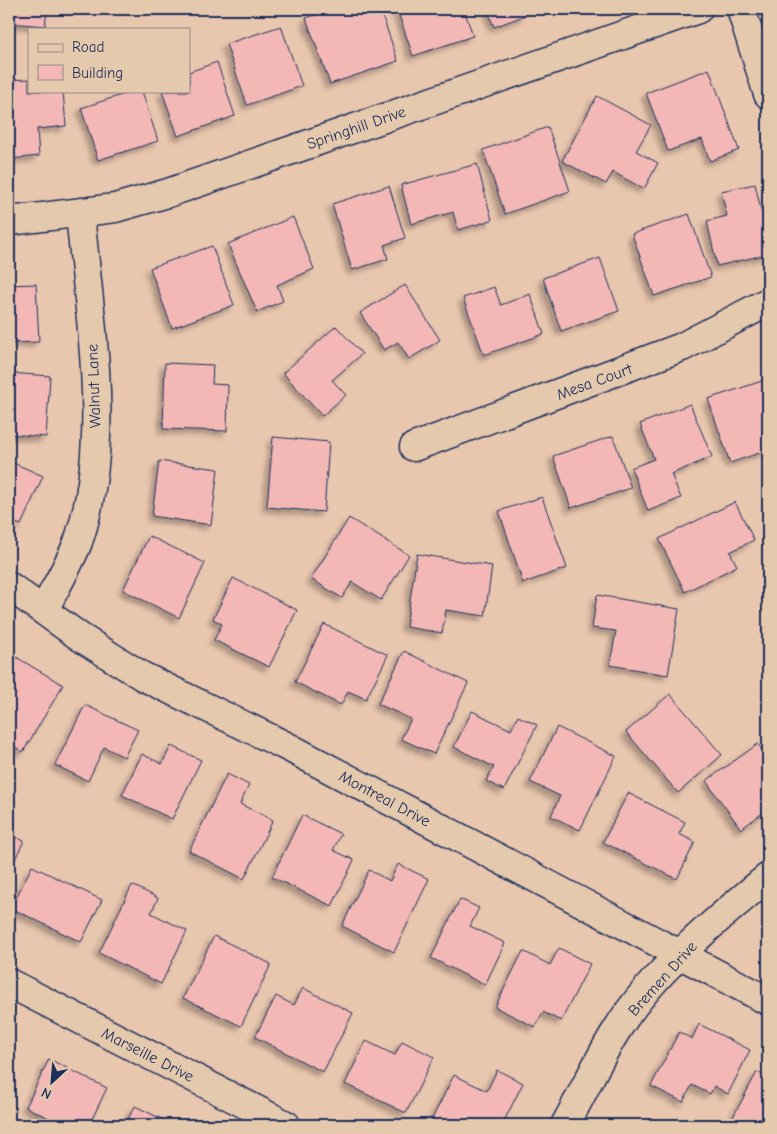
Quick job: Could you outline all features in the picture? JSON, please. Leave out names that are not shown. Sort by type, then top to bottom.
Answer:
[{"type":"street","name":"Springhill Drive","points":[[9,219],[18,220],[80,214],[115,208],[168,193],[698,9]]},
{"type":"street","points":[[741,9],[768,94]]},
{"type":"street","name":"Walnut Lane","points":[[44,610],[78,542],[90,489],[97,409],[80,214]]},
{"type":"street","name":"Mesa Court","points":[[414,447],[682,347],[768,302]]},
{"type":"street","name":"Montreal Drive","points":[[9,586],[80,637],[142,676],[290,748],[768,1001]]},
{"type":"street","name":"Bremen Drive","points":[[565,1125],[618,1027],[651,985],[718,918],[768,876]]},
{"type":"street","name":"Marseille Drive","points":[[9,983],[286,1125]]},
{"type":"building","points":[[9,9],[47,9],[45,26],[9,23]]},
{"type":"building","points":[[333,9],[380,9],[398,61],[330,84],[306,18]]},
{"type":"building","points":[[397,9],[464,9],[473,36],[413,56]]},
{"type":"building","points":[[487,9],[524,9],[526,15],[494,27]]},
{"type":"building","points":[[281,26],[302,86],[247,105],[226,44]]},
{"type":"building","points":[[217,62],[235,116],[178,136],[162,92],[190,92],[190,72]]},
{"type":"building","points":[[709,69],[739,150],[710,161],[702,139],[668,151],[646,93]]},
{"type":"building","points":[[28,79],[28,92],[63,92],[66,126],[37,129],[39,156],[9,159],[9,80]]},
{"type":"building","points":[[131,92],[142,92],[158,141],[98,160],[81,108]]},
{"type":"building","points":[[597,96],[651,125],[636,151],[658,163],[644,189],[613,172],[606,184],[562,161]]},
{"type":"building","points":[[548,127],[570,191],[505,214],[483,150]]},
{"type":"building","points":[[477,164],[492,220],[458,230],[453,212],[411,224],[401,185]]},
{"type":"building","points":[[755,184],[768,240],[768,254],[717,266],[707,221],[727,216],[721,191]]},
{"type":"building","points":[[389,186],[405,238],[384,245],[388,259],[352,270],[332,204]]},
{"type":"building","points":[[689,214],[711,277],[654,296],[632,234]]},
{"type":"building","points":[[293,217],[314,269],[277,285],[283,301],[257,312],[228,244]]},
{"type":"building","points":[[212,246],[234,305],[172,328],[150,268]]},
{"type":"building","points":[[600,258],[619,311],[561,331],[543,278]]},
{"type":"building","points":[[36,284],[39,342],[9,343],[9,285]]},
{"type":"building","points":[[405,285],[440,340],[409,359],[398,342],[384,350],[360,313]]},
{"type":"building","points":[[494,287],[501,305],[530,294],[544,334],[484,355],[463,298]]},
{"type":"building","points":[[336,326],[362,354],[332,380],[346,395],[322,416],[283,373]]},
{"type":"building","points":[[165,363],[213,365],[212,384],[228,385],[227,431],[163,429]]},
{"type":"building","points":[[9,373],[50,376],[46,437],[9,434]]},
{"type":"building","points":[[768,379],[768,450],[730,463],[708,399]]},
{"type":"building","points":[[690,404],[712,457],[671,474],[681,498],[648,511],[631,468],[654,459],[640,424]]},
{"type":"building","points":[[613,436],[631,488],[571,508],[553,456]]},
{"type":"building","points":[[273,437],[329,442],[324,512],[267,507]]},
{"type":"building","points":[[9,461],[43,476],[21,525],[9,520]]},
{"type":"building","points":[[159,461],[218,469],[211,525],[152,516]]},
{"type":"building","points":[[542,497],[567,568],[523,583],[499,511]]},
{"type":"building","points":[[735,502],[754,540],[730,552],[737,566],[685,592],[659,539]]},
{"type":"building","points":[[349,518],[409,555],[381,600],[352,582],[342,598],[311,579]]},
{"type":"building","points":[[149,536],[205,563],[179,618],[123,590]]},
{"type":"building","points":[[417,554],[492,566],[485,616],[446,610],[442,633],[406,627]]},
{"type":"building","points":[[233,578],[297,610],[269,667],[214,640],[222,624],[213,619]]},
{"type":"building","points":[[597,595],[679,609],[668,675],[610,665],[616,631],[592,628]]},
{"type":"building","points":[[324,624],[388,655],[366,699],[348,691],[341,705],[295,682]]},
{"type":"building","points":[[404,651],[468,683],[434,754],[401,739],[411,719],[378,704]]},
{"type":"building","points":[[11,654],[63,685],[23,752],[9,743],[9,657]]},
{"type":"building","points":[[670,694],[722,755],[678,793],[626,732]]},
{"type":"building","points":[[85,705],[138,730],[124,757],[104,747],[88,781],[55,765]]},
{"type":"building","points":[[472,711],[511,730],[518,716],[537,725],[504,790],[486,781],[494,767],[454,747]]},
{"type":"building","points":[[557,727],[616,756],[580,830],[551,816],[560,796],[530,782]]},
{"type":"building","points":[[758,744],[768,759],[768,809],[741,829],[706,781]]},
{"type":"building","points":[[171,746],[201,760],[172,819],[122,795],[142,754],[162,764]]},
{"type":"building","points":[[227,774],[249,785],[240,804],[273,820],[244,879],[189,851]]},
{"type":"building","points":[[628,793],[685,822],[679,834],[695,842],[677,879],[603,842]]},
{"type":"building","points":[[302,815],[341,834],[333,850],[354,860],[332,906],[272,877]]},
{"type":"building","points":[[9,834],[24,841],[9,871]]},
{"type":"building","points":[[398,864],[429,879],[394,952],[342,926],[369,870],[390,881]]},
{"type":"building","points":[[32,866],[102,900],[81,942],[11,908]]},
{"type":"building","points":[[132,885],[158,898],[151,913],[187,931],[161,984],[99,953]]},
{"type":"building","points":[[460,899],[479,908],[470,926],[505,943],[485,985],[431,958]]},
{"type":"building","points":[[214,936],[271,964],[241,1026],[183,998]]},
{"type":"building","points":[[559,948],[590,964],[561,1021],[543,1012],[535,1027],[495,1007],[523,951],[550,965]]},
{"type":"building","points":[[303,988],[353,1013],[323,1072],[255,1037],[276,996],[294,1005]]},
{"type":"building","points":[[699,1024],[750,1050],[728,1094],[714,1086],[710,1094],[692,1085],[683,1102],[651,1086],[679,1032],[692,1039]]},
{"type":"building","points":[[366,1041],[395,1055],[402,1041],[434,1057],[406,1113],[345,1084]]},
{"type":"building","points":[[49,1059],[107,1088],[89,1125],[63,1125],[26,1107]]},
{"type":"building","points":[[497,1070],[523,1083],[502,1125],[429,1125],[454,1075],[487,1091]]},
{"type":"building","points":[[757,1072],[768,1077],[768,1125],[743,1125],[732,1119]]},
{"type":"building","points":[[135,1106],[174,1125],[125,1125]]}]
